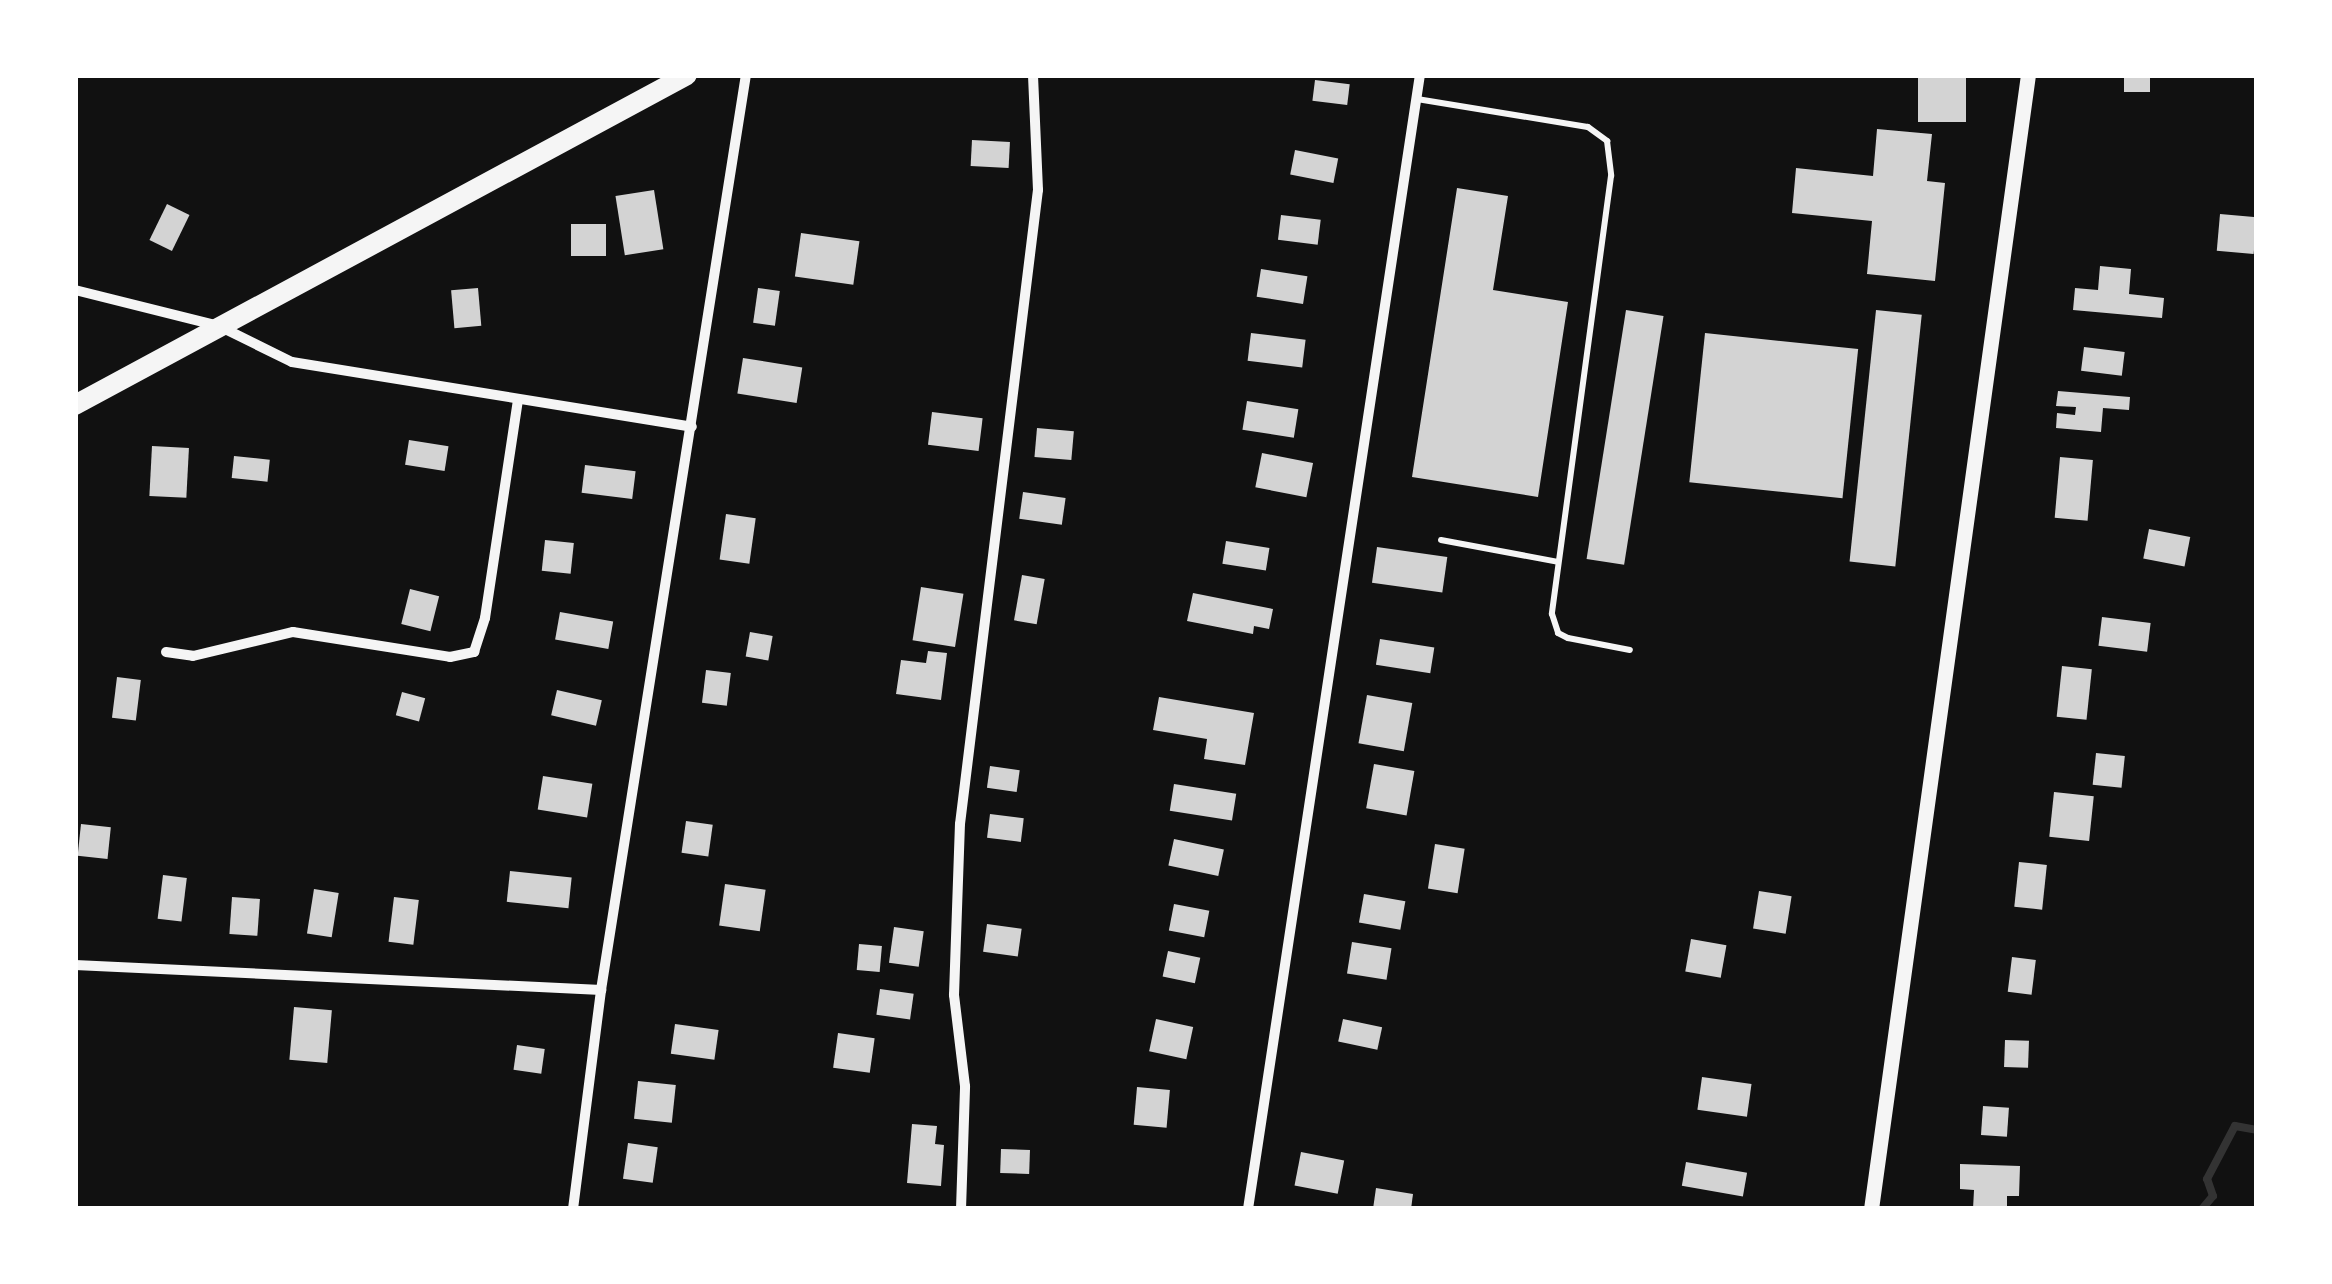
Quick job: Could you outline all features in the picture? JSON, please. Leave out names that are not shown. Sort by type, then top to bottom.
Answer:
[{"type":"main road","points":[[75,405],[687,75]]},
{"type":"street","points":[[573,1209],[601,990],[746,75]]},
{"type":"street","points":[[961,1209],[965,1086],[954,995],[960,824],[1038,190],[1034,75]]},
{"type":"street","points":[[1248,1209],[1420,75]]},
{"type":"street","points":[[1871,1209],[2028,75]]},
{"type":"street","points":[[75,290],[219,326],[292,362],[692,427]]},
{"type":"street","points":[[166,652],[194,656],[293,632],[450,658],[474,652],[490,588],[518,400]]},
{"type":"street","points":[[75,965],[601,990]]},
{"type":"lane","points":[[1417,99],[1588,127],[1607,140],[1611,176],[1552,614],[1558,633],[1630,650]]},
{"type":"lane","points":[[1441,540],[1558,562]]},
{"type":"building","points":[[1918,75],[1966,75],[1966,122],[1918,122]]},
{"type":"building","points":[[2124,75],[2150,75],[2150,92],[2124,92]]},
{"type":"building","points":[[1315,80],[1350,84],[1347,105],[1312,101]]},
{"type":"building","points":[[1877,129],[1932,134],[1927,181],[1945,183],[1935,281],[1867,274],[1872,221],[1792,213],[1796,168],[1873,176]]},
{"type":"building","points":[[972,140],[1010,142],[1009,168],[971,166]]},
{"type":"building","points":[[1295,150],[1338,158],[1333,183],[1290,175]]},
{"type":"building","points":[[1457,188],[1508,196],[1493,290],[1568,302],[1538,497],[1412,477]]},
{"type":"building","points":[[654,190],[663,249],[625,255],[615,196]]},
{"type":"building","points":[[167,204],[189,215],[172,251],[149,240]]},
{"type":"building","points":[[2220,214],[2257,217],[2254,254],[2217,251]]},
{"type":"building","points":[[1281,215],[1321,220],[1318,245],[1278,240]]},
{"type":"building","points":[[571,224],[606,224],[606,256],[571,256]]},
{"type":"building","points":[[801,233],[859,241],[853,285],[795,277]]},
{"type":"building","points":[[2100,266],[2131,269],[2129,294],[2164,298],[2162,318],[2073,310],[2075,288],[2098,290]]},
{"type":"building","points":[[1261,269],[1307,276],[1303,304],[1257,297]]},
{"type":"building","points":[[478,288],[481,326],[454,328],[451,290]]},
{"type":"building","points":[[758,288],[780,291],[775,326],[753,323]]},
{"type":"building","points":[[1626,310],[1664,316],[1624,565],[1587,559]]},
{"type":"building","points":[[1876,310],[1922,315],[1895,566],[1850,562]]},
{"type":"building","points":[[1251,333],[1306,340],[1302,367],[1248,361]]},
{"type":"building","points":[[1705,333],[1858,349],[1842,498],[1689,482]]},
{"type":"building","points":[[2084,347],[2125,352],[2122,376],[2081,371]]},
{"type":"building","points":[[743,358],[802,367],[797,403],[737,394]]},
{"type":"building","points":[[2058,391],[2130,397],[2129,410],[2103,408],[2101,432],[2056,428],[2057,413],[2075,415],[2076,407],[2056,406]]},
{"type":"building","points":[[1247,401],[1298,409],[1294,438],[1242,430]]},
{"type":"building","points":[[932,412],[983,418],[979,451],[928,445]]},
{"type":"building","points":[[1037,428],[1074,431],[1071,460],[1034,457]]},
{"type":"building","points":[[409,440],[449,446],[445,471],[405,465]]},
{"type":"building","points":[[152,446],[189,448],[186,498],[149,496]]},
{"type":"building","points":[[1262,453],[1313,463],[1306,497],[1255,487]]},
{"type":"building","points":[[234,456],[270,460],[268,482],[232,478]]},
{"type":"building","points":[[2060,457],[2093,460],[2088,521],[2055,518]]},
{"type":"building","points":[[585,465],[636,471],[632,499],[582,493]]},
{"type":"building","points":[[1023,492],[1066,498],[1062,525],[1019,519]]},
{"type":"building","points":[[726,514],[756,518],[749,564],[720,560]]},
{"type":"building","points":[[2149,529],[2190,537],[2185,566],[2143,558]]},
{"type":"building","points":[[545,540],[574,543],[571,574],[542,571]]},
{"type":"building","points":[[1226,541],[1269,548],[1266,571],[1222,564]]},
{"type":"building","points":[[1377,547],[1447,557],[1442,593],[1372,583]]},
{"type":"building","points":[[1022,575],[1045,579],[1037,624],[1014,620]]},
{"type":"building","points":[[921,587],[963,594],[955,647],[913,640]]},
{"type":"building","points":[[410,589],[439,596],[430,631],[401,624]]},
{"type":"building","points":[[1193,593],[1273,609],[1269,629],[1254,626],[1253,634],[1187,621]]},
{"type":"building","points":[[560,612],[613,621],[608,649],[555,640]]},
{"type":"building","points":[[2102,617],[2151,623],[2147,652],[2098,646]]},
{"type":"building","points":[[750,632],[773,636],[768,661],[746,657]]},
{"type":"building","points":[[1380,639],[1434,648],[1430,673],[1376,665]]},
{"type":"building","points":[[928,651],[947,653],[941,700],[896,694],[901,660],[926,663]]},
{"type":"building","points":[[2062,666],[2092,669],[2087,720],[2057,717]]},
{"type":"building","points":[[706,670],[731,673],[727,706],[702,703]]},
{"type":"building","points":[[117,677],[141,680],[136,721],[112,718]]},
{"type":"building","points":[[557,690],[602,700],[596,726],[551,715]]},
{"type":"building","points":[[402,692],[425,698],[419,721],[396,715]]},
{"type":"building","points":[[1367,695],[1412,703],[1404,751],[1358,743]]},
{"type":"building","points":[[1159,697],[1254,713],[1245,765],[1204,759],[1207,739],[1153,730]]},
{"type":"building","points":[[2096,753],[2125,756],[2121,788],[2093,785]]},
{"type":"building","points":[[1374,764],[1414,771],[1407,815],[1366,808]]},
{"type":"building","points":[[990,766],[1020,770],[1017,792],[987,788]]},
{"type":"building","points":[[543,776],[592,784],[587,817],[538,810]]},
{"type":"building","points":[[1174,784],[1236,794],[1232,821],[1170,811]]},
{"type":"building","points":[[2054,792],[2094,796],[2089,841],[2049,837]]},
{"type":"building","points":[[990,814],[1024,818],[1021,842],[987,838]]},
{"type":"building","points":[[686,821],[713,825],[708,856],[682,853]]},
{"type":"building","points":[[81,824],[111,827],[107,859],[78,856]]},
{"type":"building","points":[[1174,839],[1224,850],[1218,876],[1168,865]]},
{"type":"building","points":[[1435,844],[1465,849],[1458,893],[1428,888]]},
{"type":"building","points":[[2019,862],[2047,865],[2042,910],[2014,907]]},
{"type":"building","points":[[510,871],[572,877],[568,908],[507,902]]},
{"type":"building","points":[[163,875],[187,878],[181,922],[158,919]]},
{"type":"building","points":[[725,884],[766,890],[760,931],[719,926]]},
{"type":"building","points":[[314,889],[339,893],[332,937],[307,933]]},
{"type":"building","points":[[1759,891],[1792,896],[1786,934],[1753,929]]},
{"type":"building","points":[[1364,894],[1405,901],[1400,930],[1359,923]]},
{"type":"building","points":[[232,897],[260,899],[257,936],[229,934]]},
{"type":"building","points":[[394,897],[419,900],[413,945],[389,942]]},
{"type":"building","points":[[1174,904],[1209,911],[1204,937],[1169,931]]},
{"type":"building","points":[[987,924],[1022,929],[1018,957],[983,952]]},
{"type":"building","points":[[894,927],[924,931],[919,967],[889,963]]},
{"type":"building","points":[[1691,939],[1726,945],[1721,978],[1685,971]]},
{"type":"building","points":[[1352,942],[1392,948],[1387,980],[1347,974]]},
{"type":"building","points":[[859,944],[882,946],[880,972],[857,970]]},
{"type":"building","points":[[1168,951],[1200,958],[1195,983],[1163,976]]},
{"type":"building","points":[[2012,957],[2036,960],[2032,995],[2008,992]]},
{"type":"building","points":[[880,989],[914,994],[910,1019],[876,1015]]},
{"type":"building","points":[[294,1007],[332,1010],[327,1063],[289,1060]]},
{"type":"building","points":[[1156,1019],[1193,1027],[1186,1059],[1149,1051]]},
{"type":"building","points":[[1343,1019],[1382,1027],[1377,1050],[1338,1041]]},
{"type":"building","points":[[675,1024],[719,1030],[714,1060],[671,1054]]},
{"type":"building","points":[[838,1033],[875,1038],[870,1073],[833,1068]]},
{"type":"building","points":[[2005,1040],[2029,1041],[2028,1068],[2004,1067]]},
{"type":"building","points":[[517,1045],[545,1049],[541,1074],[514,1070]]},
{"type":"building","points":[[1702,1077],[1752,1084],[1747,1117],[1697,1110]]},
{"type":"building","points":[[638,1081],[676,1085],[672,1123],[634,1119]]},
{"type":"building","points":[[1137,1087],[1170,1090],[1167,1128],[1134,1125]]},
{"type":"building","points":[[1983,1106],[2009,1108],[2007,1137],[1981,1135]]},
{"type":"building","points":[[912,1124],[937,1126],[935,1144],[944,1145],[941,1186],[907,1183]]},
{"type":"building","points":[[628,1143],[658,1147],[653,1183],[623,1179]]},
{"type":"building","points":[[1001,1149],[1030,1150],[1029,1174],[1000,1173]]},
{"type":"building","points":[[1301,1152],[1344,1160],[1338,1194],[1295,1185]]},
{"type":"building","points":[[1686,1162],[1747,1173],[1743,1196],[1682,1186]]},
{"type":"building","points":[[1960,1164],[2020,1166],[2019,1196],[2007,1196],[2007,1209],[1973,1209],[1974,1190],[1960,1189]]},
{"type":"building","points":[[1376,1188],[1413,1194],[1411,1209],[1373,1209]]},
{"type":"waterway","points":[[2202,1209],[2213,1196],[2207,1179],[2235,1126],[2257,1130]]}]
